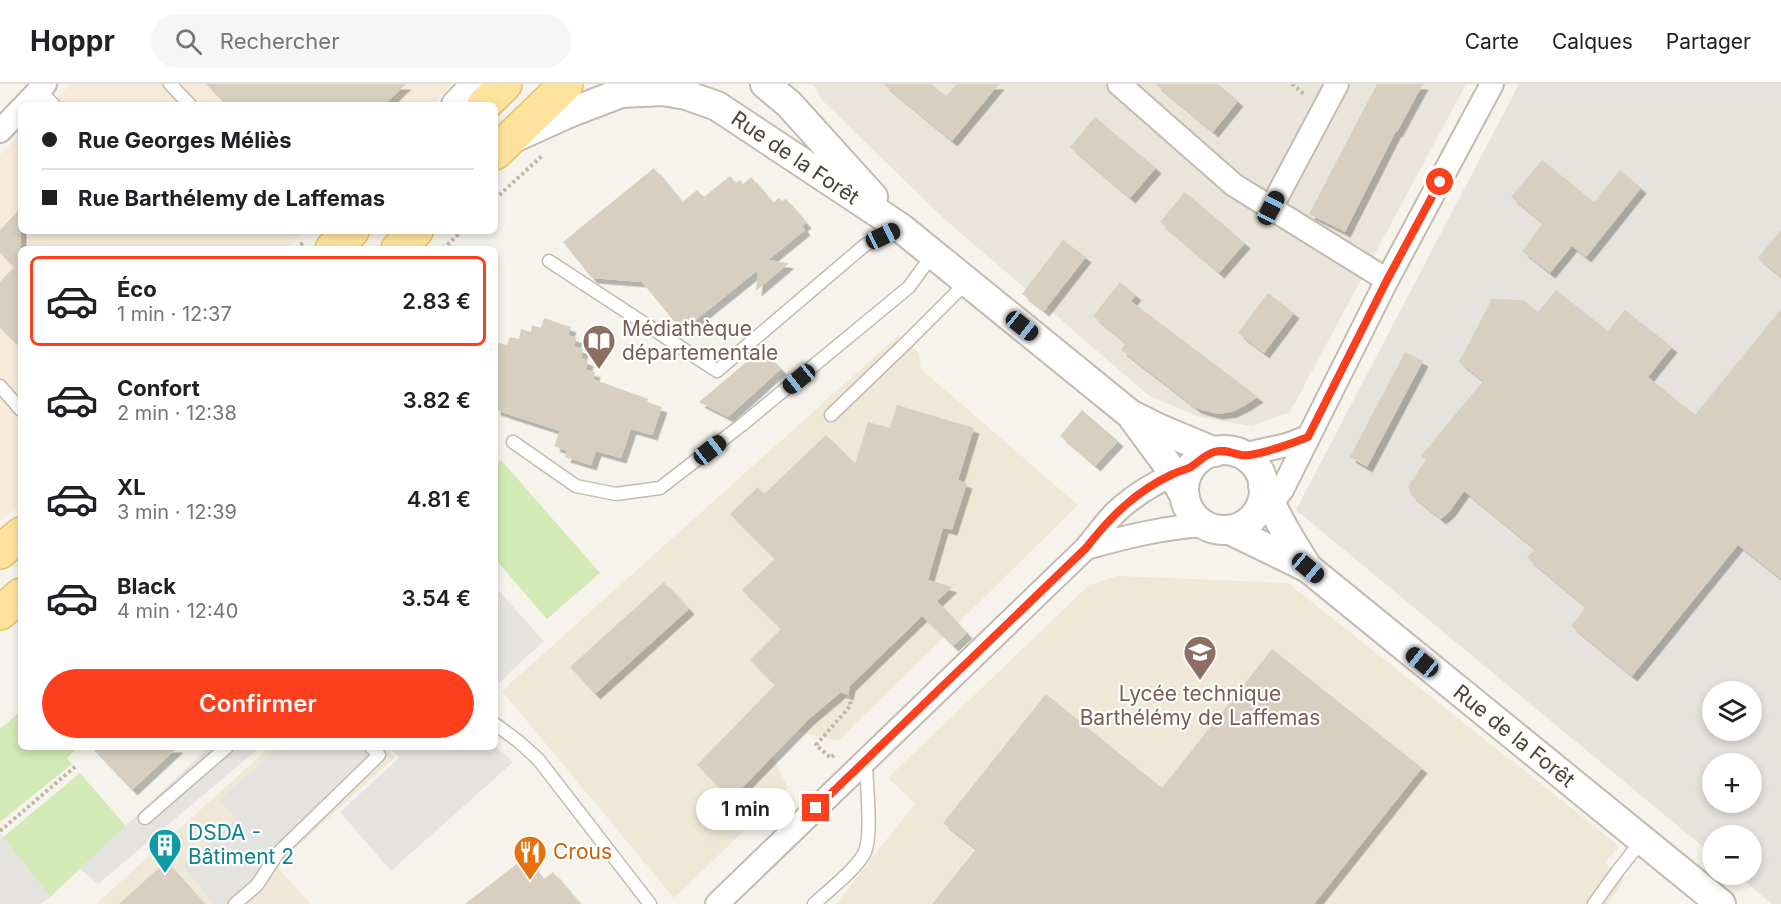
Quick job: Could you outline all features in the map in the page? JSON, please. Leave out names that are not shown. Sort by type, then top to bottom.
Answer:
[{"type":"main road","points":[[487,102],[505,84]]},
{"type":"main road","points":[[501,147],[566,84]]},
{"type":"main road","points":[[335,246],[349,234]]},
{"type":"main road","points":[[401,246],[413,234]]},
{"type":"main road","points":[[0,552],[18,537]]},
{"type":"main road","points":[[0,613],[18,598]]},
{"type":"street","points":[[459,102],[476,84]]},
{"type":"street","name":"Rue de la Forêt","points":[[765,84],[784,94],[901,228]]},
{"type":"street","points":[[1119,84],[1234,186],[1387,280]]},
{"type":"street","points":[[1271,208],[1337,84]]},
{"type":"street","points":[[1086,548],[1125,537],[1190,526],[1244,513],[1290,474],[1387,280],[1492,84]]},
{"type":"street","name":"Rue de la Forêt","points":[[501,147],[569,113],[621,93],[678,89],[717,106],[901,228],[1130,414]]},
{"type":"street","points":[[0,131],[18,112]]},
{"type":"street","points":[[1130,414],[1160,429],[1202,469]]},
{"type":"street","points":[[1130,414],[1202,469],[1252,463],[1260,473],[1244,513]]},
{"type":"street","points":[[717,904],[1086,548],[1116,512],[1135,496],[1202,469],[1308,437]]},
{"type":"street","points":[[1202,469],[1192,514],[1244,513]]},
{"type":"street","name":"Rue de la Forêt","points":[[1244,513],[1308,568],[1721,904]]},
{"type":"street","name":"Rue de la Forêt","points":[[1244,513],[1291,542],[1308,568]]},
{"type":"lane","points":[[170,84],[187,102]]},
{"type":"lane","points":[[549,261],[717,371],[865,245],[901,228]]},
{"type":"lane","points":[[513,442],[576,486],[616,494],[660,488],[743,424],[909,287],[933,255]]},
{"type":"lane","points":[[831,415],[967,282]]},
{"type":"lane","points":[[0,386],[18,407]]},
{"type":"lane","points":[[498,729],[538,759],[650,904]]},
{"type":"lane","points":[[145,818],[224,750]]},
{"type":"lane","points":[[238,903],[257,885],[278,853],[379,755],[374,750]]},
{"type":"lane","points":[[814,904],[855,865],[864,853],[868,838],[866,760]]},
{"type":"lane","points":[[1594,904],[1642,840]]},
{"type":"path","points":[[446,246],[459,234]]},
{"type":"path","points":[[839,751],[831,758],[816,745],[851,705],[848,695]]},
{"type":"path","points":[[0,831],[76,766]]},
{"type":"shaded area","points":[[71,84],[451,84],[436,102],[53,102]]},
{"type":"shaded area","points":[[813,84],[1466,84],[1290,412],[1252,426],[1199,417],[1148,395],[940,215],[822,100]]},
{"type":"shaded area","points":[[1519,84],[1781,84],[1781,904],[1772,904],[1749,885],[1762,885],[1762,825],[1702,825],[1702,846],[1296,510]]},
{"type":"shaded area","points":[[18,137],[18,234],[301,234],[289,246],[18,246],[18,506],[0,522],[0,155]]},
{"type":"shaded area","points":[[899,335],[919,353],[921,369],[1078,505],[838,741],[798,731],[773,757],[788,788],[674,898],[502,691]]},
{"type":"shaded area","name":"Lycée technique Barthélémy de Laffemas","points":[[1117,576],[1288,583],[1619,846],[1605,863],[1625,878],[1608,904],[836,904],[915,803],[888,778],[1089,585]]},
{"type":"shaded area","points":[[498,590],[544,641],[498,685]]},
{"type":"shaded area","points":[[498,749],[513,762],[391,871],[340,812],[399,758],[392,750]]},
{"type":"shaded area","points":[[206,750],[256,750],[98,884],[80,869]]},
{"type":"shaded area","points":[[267,750],[388,750],[395,757],[276,866],[311,904],[96,904]]},
{"type":"shaded area","points":[[276,750],[388,750],[228,904],[213,904],[183,865],[237,818],[219,800]]},
{"type":"shaded area","points":[[0,833],[50,897],[41,904],[0,904]]},
{"type":"green space","points":[[501,460],[600,573],[547,619],[498,562],[498,462]]},
{"type":"green space","points":[[18,714],[18,750],[76,750],[67,758],[72,764],[0,822],[0,729]]},
{"type":"green space","points":[[80,773],[126,826],[50,897],[3,837]]},
{"type":"building","points":[[206,84],[406,84],[387,102],[223,102]]},
{"type":"building","points":[[883,84],[931,84],[946,96],[957,84],[999,84],[952,141]]},
{"type":"building","points":[[1155,84],[1218,84],[1238,101],[1213,132]]},
{"type":"building","points":[[1377,84],[1423,84],[1396,131],[1345,232],[1309,214]]},
{"type":"building","points":[[1095,117],[1156,168],[1130,198],[1070,147]]},
{"type":"building","points":[[1542,160],[1594,202],[1620,170],[1641,188],[1586,257],[1572,246],[1550,273],[1522,251],[1543,223],[1511,197]]},
{"type":"building","points":[[654,168],[682,202],[697,190],[704,197],[730,176],[736,183],[740,180],[743,184],[751,177],[773,203],[779,198],[782,201],[786,199],[806,223],[802,226],[805,230],[768,260],[789,263],[756,291],[758,270],[682,331],[642,282],[592,278],[563,242]]},
{"type":"building","points":[[1185,192],[1245,243],[1219,273],[1160,222]]},
{"type":"building","points":[[18,211],[18,234],[21,234],[21,246],[18,246],[18,345],[0,328],[0,282],[14,267],[0,253],[0,230]]},
{"type":"building","points":[[1781,230],[1781,277],[1758,258]]},
{"type":"building","points":[[1063,240],[1086,257],[1044,311],[1022,294]]},
{"type":"building","points":[[1120,282],[1136,295],[1131,301],[1258,397],[1232,412],[1217,414],[1196,408],[1121,350],[1126,343],[1093,316]]},
{"type":"building","points":[[1556,290],[1608,331],[1625,310],[1672,347],[1648,377],[1695,415],[1781,309],[1781,579],[1738,545],[1632,676],[1571,626],[1586,607],[1527,558],[1535,549],[1464,491],[1450,511],[1441,519],[1411,495],[1408,486],[1426,460],[1421,456],[1483,381],[1459,362],[1492,299],[1523,300],[1538,312]]},
{"type":"building","points":[[1268,293],[1294,313],[1264,353],[1238,333]]},
{"type":"building","points":[[544,318],[571,327],[568,335],[577,338],[574,346],[583,349],[581,358],[588,361],[586,370],[595,372],[593,379],[648,399],[647,402],[662,407],[652,435],[631,429],[621,458],[596,451],[591,465],[565,457],[567,451],[554,446],[560,431],[498,411],[498,343],[507,345],[510,337],[519,339],[521,329],[531,332],[532,325],[541,328]]},
{"type":"building","points":[[762,349],[781,369],[728,417],[699,402]]},
{"type":"building","points":[[1405,352],[1423,361],[1367,467],[1350,457]]},
{"type":"building","points":[[897,405],[974,428],[958,480],[967,483],[952,530],[943,528],[928,580],[952,587],[937,601],[967,633],[953,646],[922,616],[850,686],[848,695],[841,692],[809,719],[731,799],[697,765],[775,685],[750,660],[781,629],[742,590],[775,559],[730,514],[758,487],[764,494],[826,435],[855,464],[868,422],[890,428]]},
{"type":"building","points":[[1082,410],[1118,441],[1095,466],[1060,436]]},
{"type":"building","points":[[664,582],[689,609],[595,694],[570,667]]},
{"type":"building","points":[[1272,649],[1422,768],[1314,904],[932,904],[976,849],[943,823],[1046,694],[1162,788]]},
{"type":"building","points":[[94,750],[175,750],[132,790]]},
{"type":"building","name":"Crous","points":[[526,857],[543,880],[553,872],[580,904],[465,904]]},
{"type":"building","name":"DSDA - Bâtiment 2","points":[[166,861],[204,904],[119,904],[139,886]]},
{"type":"place","name":"Médiathèque départementale","points":[[599,370]]},
{"type":"place","name":"Lycée technique Barthélémy de Laffemas","points":[[1200,681]]},
{"type":"place","name":"DSDA - Bâtiment 2","points":[[165,874]]},
{"type":"place","name":"Crous","points":[[530,881]]},
{"type":"route","points":[[816,808],[1086,548],[1116,512],[1135,496],[1215,452],[1229,451],[1242,455],[1256,453],[1308,437],[1387,280],[1440,182]]}]
